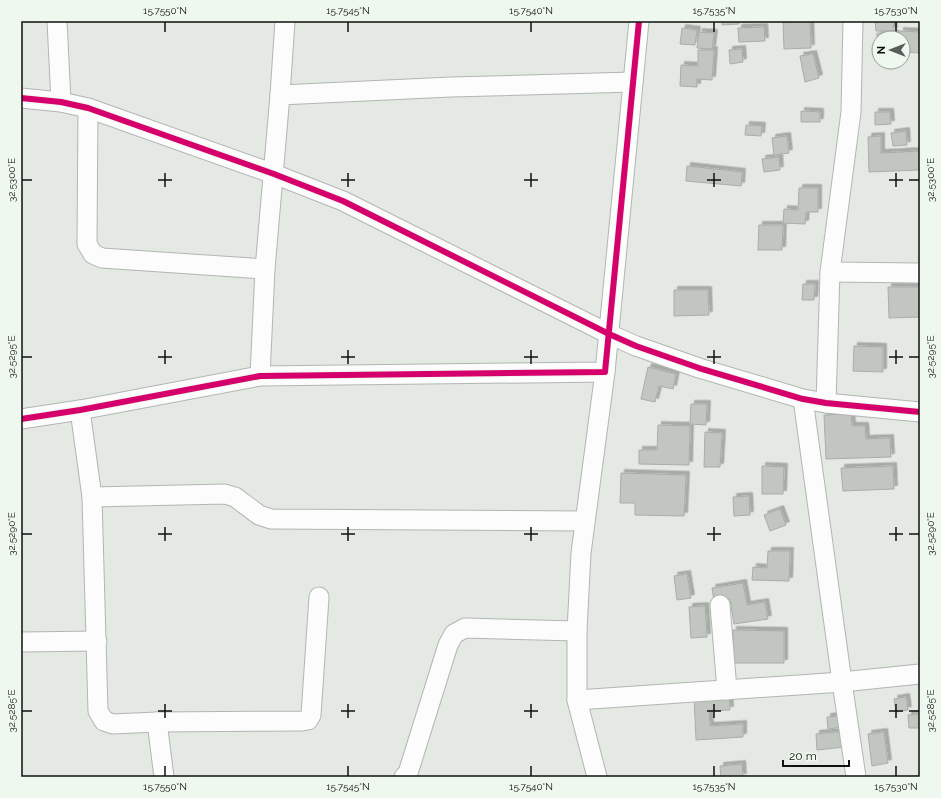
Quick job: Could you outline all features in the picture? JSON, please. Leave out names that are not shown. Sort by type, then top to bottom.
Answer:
[{"type":"street","points":[[57,21],[61,102]]},
{"type":"street","points":[[260,376],[264,269],[274,174],[285,21]]},
{"type":"street","points":[[596,777],[577,700],[577,631],[580,553],[605,372],[639,21]]},
{"type":"street","points":[[826,403],[830,272],[851,112],[853,21]]},
{"type":"street","points":[[280,95],[459,87],[633,82]]},
{"type":"street","points":[[21,98],[61,102],[88,108],[274,174],[343,201],[609,334],[636,346],[699,368],[803,399],[826,403],[920,412]]},
{"type":"street","points":[[88,108],[87,244],[93,254],[102,258],[264,269]]},
{"type":"street","points":[[830,272],[920,273]]},
{"type":"street","points":[[21,419],[80,410],[260,376],[605,372]]},
{"type":"street","points":[[803,399],[856,777]]},
{"type":"street","points":[[80,410],[92,497],[98,711],[104,721],[113,724],[308,720],[311,715],[319,597]]},
{"type":"street","points":[[92,497],[225,494],[234,497],[259,515],[271,519],[585,521]]},
{"type":"street","points":[[720,604],[727,690]]},
{"type":"street","points":[[404,777],[408,773],[448,645],[454,634],[465,628],[577,631]]},
{"type":"street","points":[[21,642],[97,641]]},
{"type":"street","points":[[577,700],[842,682],[920,674]]},
{"type":"street","points":[[157,722],[164,777]]},
{"type":"building","points":[[722,21],[739,21],[739,24],[722,25]]},
{"type":"building","points":[[810,21],[811,48],[784,49],[783,22]]},
{"type":"building","points":[[875,21],[893,21],[894,30],[876,30]]},
{"type":"building","points":[[764,27],[765,41],[739,42],[738,28]]},
{"type":"building","points":[[682,28],[697,30],[695,45],[680,44]]},
{"type":"building","points":[[699,32],[714,33],[712,49],[697,48]]},
{"type":"building","points":[[911,32],[920,32],[920,53],[911,52]]},
{"type":"building","points":[[742,49],[743,62],[730,64],[729,50]]},
{"type":"building","points":[[698,50],[714,50],[712,80],[697,79],[697,87],[680,86],[681,65],[698,66]]},
{"type":"building","points":[[813,54],[819,78],[805,82],[800,56]]},
{"type":"building","points":[[801,111],[820,112],[820,122],[801,122]]},
{"type":"building","points":[[875,112],[890,112],[891,124],[875,125]]},
{"type":"building","points":[[746,125],[762,126],[761,136],[745,135]]},
{"type":"building","points":[[906,131],[907,145],[893,146],[891,133]]},
{"type":"building","points":[[787,136],[789,153],[774,155],[772,138]]},
{"type":"building","points":[[881,136],[881,153],[920,151],[920,170],[869,172],[868,137]]},
{"type":"building","points":[[779,157],[780,170],[764,172],[762,159]]},
{"type":"building","points":[[687,166],[742,172],[741,186],[686,181]]},
{"type":"building","points":[[799,188],[818,188],[818,212],[806,212],[805,224],[783,223],[784,209],[798,210]]},
{"type":"building","points":[[759,225],[783,225],[782,250],[758,250]]},
{"type":"building","points":[[803,284],[815,284],[814,300],[802,300]]},
{"type":"building","points":[[888,287],[920,287],[920,317],[889,318]]},
{"type":"building","points":[[674,290],[708,290],[709,315],[674,316]]},
{"type":"building","points":[[854,346],[883,347],[883,372],[853,371]]},
{"type":"building","points":[[648,367],[676,374],[673,389],[659,386],[655,402],[641,399]]},
{"type":"building","points":[[691,404],[707,404],[706,425],[690,424]]},
{"type":"building","points":[[851,414],[852,426],[865,426],[866,439],[890,438],[891,457],[826,459],[824,415]]},
{"type":"building","points":[[658,425],[690,426],[689,465],[639,464],[639,450],[657,450]]},
{"type":"building","points":[[705,432],[722,433],[720,467],[704,467]]},
{"type":"building","points":[[762,466],[784,467],[783,494],[762,494]]},
{"type":"building","points":[[893,466],[894,489],[843,491],[841,468]]},
{"type":"building","points":[[621,473],[686,475],[684,516],[635,515],[635,503],[620,503]]},
{"type":"building","points":[[749,496],[750,515],[734,516],[733,497]]},
{"type":"building","points":[[780,509],[786,525],[770,531],[764,515]]},
{"type":"building","points":[[768,551],[790,551],[789,581],[752,580],[753,567],[767,568]]},
{"type":"building","points":[[687,574],[691,598],[677,600],[674,576]]},
{"type":"building","points":[[743,583],[747,605],[765,602],[768,619],[734,624],[730,599],[714,601],[712,588]]},
{"type":"building","points":[[705,606],[707,637],[691,638],[689,607]]},
{"type":"building","points":[[733,630],[784,631],[784,663],[733,663]]},
{"type":"building","points":[[729,694],[730,710],[709,711],[710,726],[743,724],[743,737],[696,740],[694,697]]},
{"type":"building","points":[[906,697],[908,710],[896,712],[894,699]]},
{"type":"building","points":[[920,714],[920,728],[909,728],[908,715]]},
{"type":"building","points":[[841,716],[843,727],[828,729],[827,717]]},
{"type":"building","points":[[844,731],[845,747],[817,750],[816,734]]},
{"type":"building","points":[[884,732],[888,763],[872,766],[868,734]]},
{"type":"building","points":[[742,764],[743,777],[721,777],[720,766]]},
{"type":"cycle path","points":[[21,419],[80,410],[260,376],[605,372],[639,21]]},
{"type":"cycle path","points":[[21,98],[61,102],[88,108],[274,174],[343,201],[609,334],[636,346],[699,368],[803,399],[826,403],[920,412]]}]
